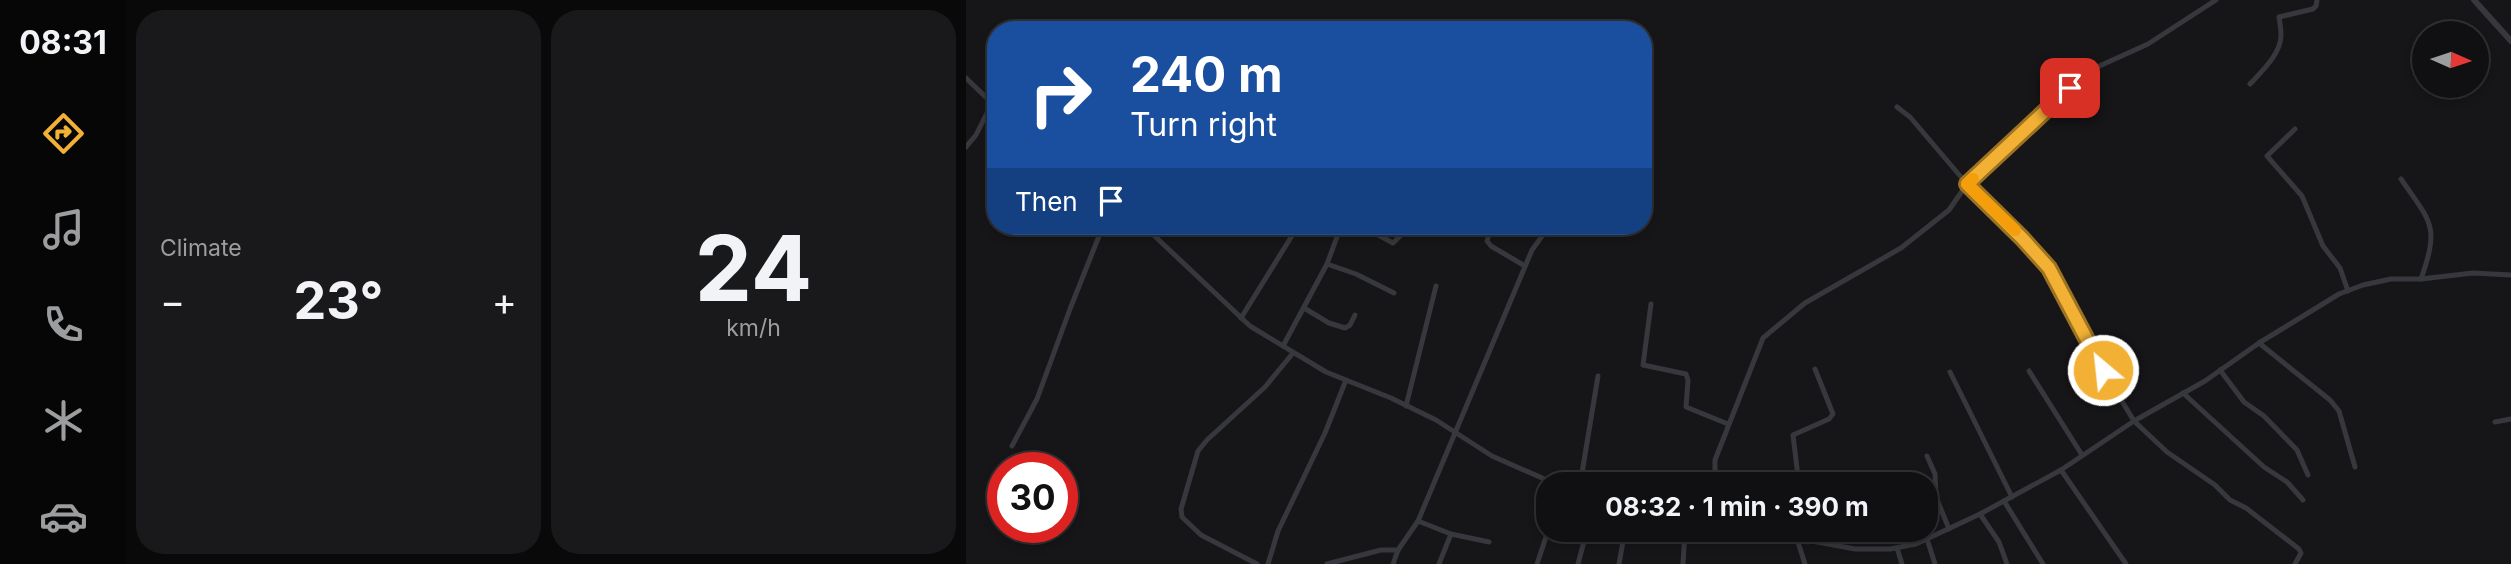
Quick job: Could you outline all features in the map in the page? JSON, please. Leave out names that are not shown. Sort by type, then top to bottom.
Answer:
[{"type":"street","points":[[1715,472],[1715,460],[1763,338],[1805,303],[1901,248],[1949,210],[1967,184],[2021,136],[2055,101],[2095,68],[2148,44],[2216,0]]},
{"type":"street","points":[[2250,84],[2270,62],[2279,46],[2279,17],[2314,9],[2317,0]]},
{"type":"street","points":[[2474,0],[2511,41]]},
{"type":"street","points":[[966,78],[987,98]]},
{"type":"street","points":[[1897,107],[1910,117],[1967,184],[2049,268],[2103,370],[2134,421],[2167,452],[2216,485],[2230,500],[2246,508],[2299,549],[2301,554],[2295,564]]},
{"type":"street","points":[[966,147],[987,117]]},
{"type":"street","points":[[2295,129],[2267,156],[2302,196],[2323,246],[2340,268],[2348,291]]},
{"type":"street","points":[[2401,179],[2429,220],[2431,251],[2421,279]]},
{"type":"street","points":[[1012,446],[1037,399],[1099,235]]},
{"type":"street","points":[[1153,235],[1241,318],[1293,353],[1326,372],[1406,406],[1455,432],[1492,456],[1536,475]]},
{"type":"street","points":[[1241,318],[1292,235]]},
{"type":"street","points":[[1283,346],[1327,264],[1338,235]]},
{"type":"street","points":[[1378,235],[1393,243],[1401,235]]},
{"type":"street","points":[[1489,235],[1487,241],[1491,246],[1525,266]]},
{"type":"street","points":[[1393,564],[1398,550],[1418,521],[1525,266],[1538,240],[1544,235]]},
{"type":"street","points":[[1327,264],[1356,274],[1394,293]]},
{"type":"street","points":[[1938,534],[2062,470],[2134,421],[2348,291],[2391,279],[2421,279],[2473,273],[2511,275]]},
{"type":"street","points":[[1406,406],[1436,286]]},
{"type":"street","points":[[1651,304],[1643,365],[1686,374],[1686,407],[1728,424]]},
{"type":"street","points":[[1304,308],[1329,323],[1345,328],[1350,325],[1355,315]]},
{"type":"street","points":[[2259,343],[2330,400],[2339,411],[2355,467]]},
{"type":"street","points":[[1257,564],[1201,535],[1182,517],[1181,509],[1198,451],[1265,387],[1293,353]]},
{"type":"street","points":[[1798,472],[1793,435],[1829,419],[1833,414],[1815,369]]},
{"type":"street","points":[[2220,370],[2244,402],[2264,416],[2297,450],[2308,475]]},
{"type":"street","points":[[2029,371],[2082,455]]},
{"type":"street","points":[[1950,372],[2012,497]]},
{"type":"street","points":[[1582,472],[1598,376]]},
{"type":"street","points":[[1268,564],[1278,531],[1325,433],[1346,380]]},
{"type":"street","points":[[2183,393],[2264,467],[2287,482],[2303,500]]},
{"type":"street","points":[[2495,422],[2511,419]]},
{"type":"street","points":[[1927,456],[1934,474],[1936,497],[1949,529]]},
{"type":"street","points":[[2062,470],[2126,564]]},
{"type":"street","points":[[2004,501],[2043,564]]},
{"type":"street","points":[[1980,514],[1999,542],[2007,564]]},
{"type":"street","points":[[1418,521],[1451,534],[1489,542]]},
{"type":"street","points":[[1438,564],[1451,534]]},
{"type":"street","points":[[1537,564],[1544,542]]},
{"type":"street","points":[[1578,564],[1584,542]]},
{"type":"street","points":[[1619,564],[1623,542]]},
{"type":"street","points":[[1684,564],[1685,542]]},
{"type":"street","points":[[1798,542],[1805,564]]},
{"type":"street","points":[[1808,542],[1855,549],[1897,548],[1917,542]]},
{"type":"street","points":[[1928,542],[1935,564]]},
{"type":"street","points":[[1897,548],[1902,564]]},
{"type":"street","points":[[1327,564],[1381,550],[1398,550]]},
{"type":"slow traffic","points":[[1973,179],[1967,184],[2015,230]]},
{"type":"route","points":[[2070,88],[1967,184],[2049,268],[2061,286],[2103,370]]}]
